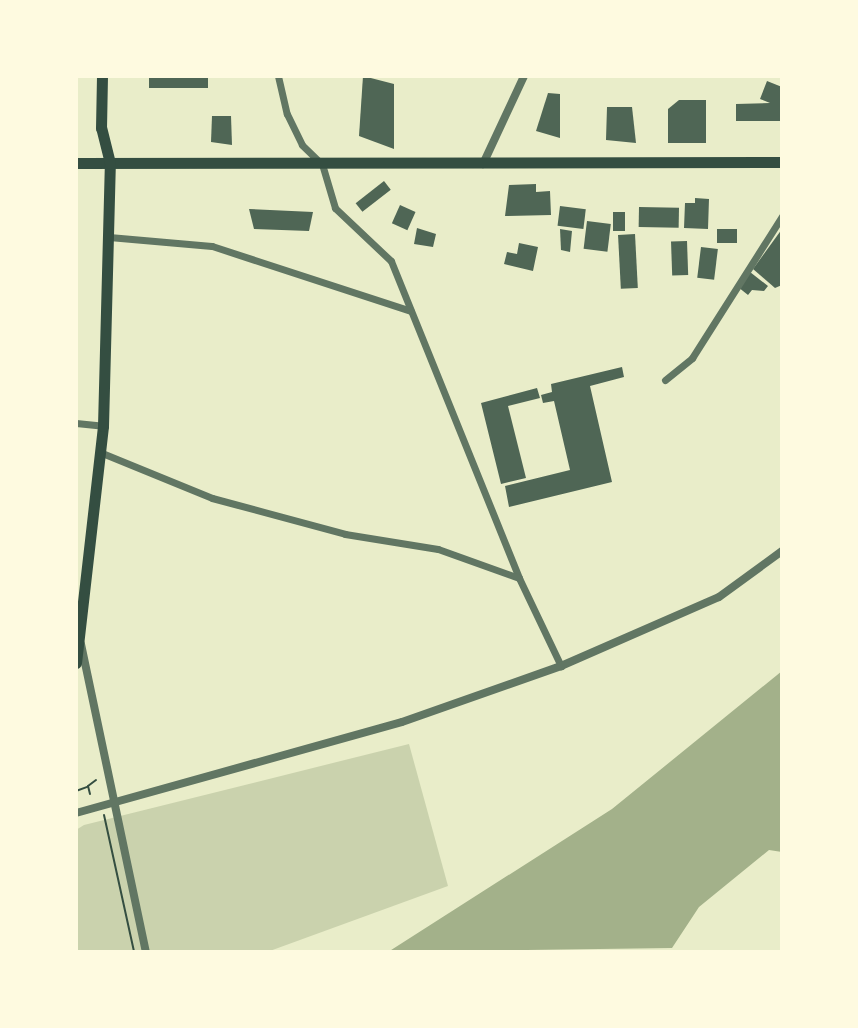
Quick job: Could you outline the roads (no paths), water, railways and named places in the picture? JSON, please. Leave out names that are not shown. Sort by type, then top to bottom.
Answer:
[{"type":"highway","points":[[76,663],[102,453],[110,163],[101,128],[102,76]]},
{"type":"highway","points":[[76,163],[782,162]]},
{"type":"street","points":[[278,76],[302,145],[322,164],[335,208],[391,261],[519,578],[561,666]]},
{"type":"street","points":[[482,164],[524,76]]},
{"type":"street","points":[[665,380],[692,358],[782,216]]},
{"type":"street","points":[[109,237],[212,246],[411,311]]},
{"type":"street","points":[[76,423],[103,426]]},
{"type":"street","points":[[102,453],[212,498],[345,534],[438,549],[519,578]]},
{"type":"street","points":[[76,813],[114,806],[402,722],[561,666],[719,597],[782,551]]},
{"type":"street","points":[[80,641],[146,952]]}]
